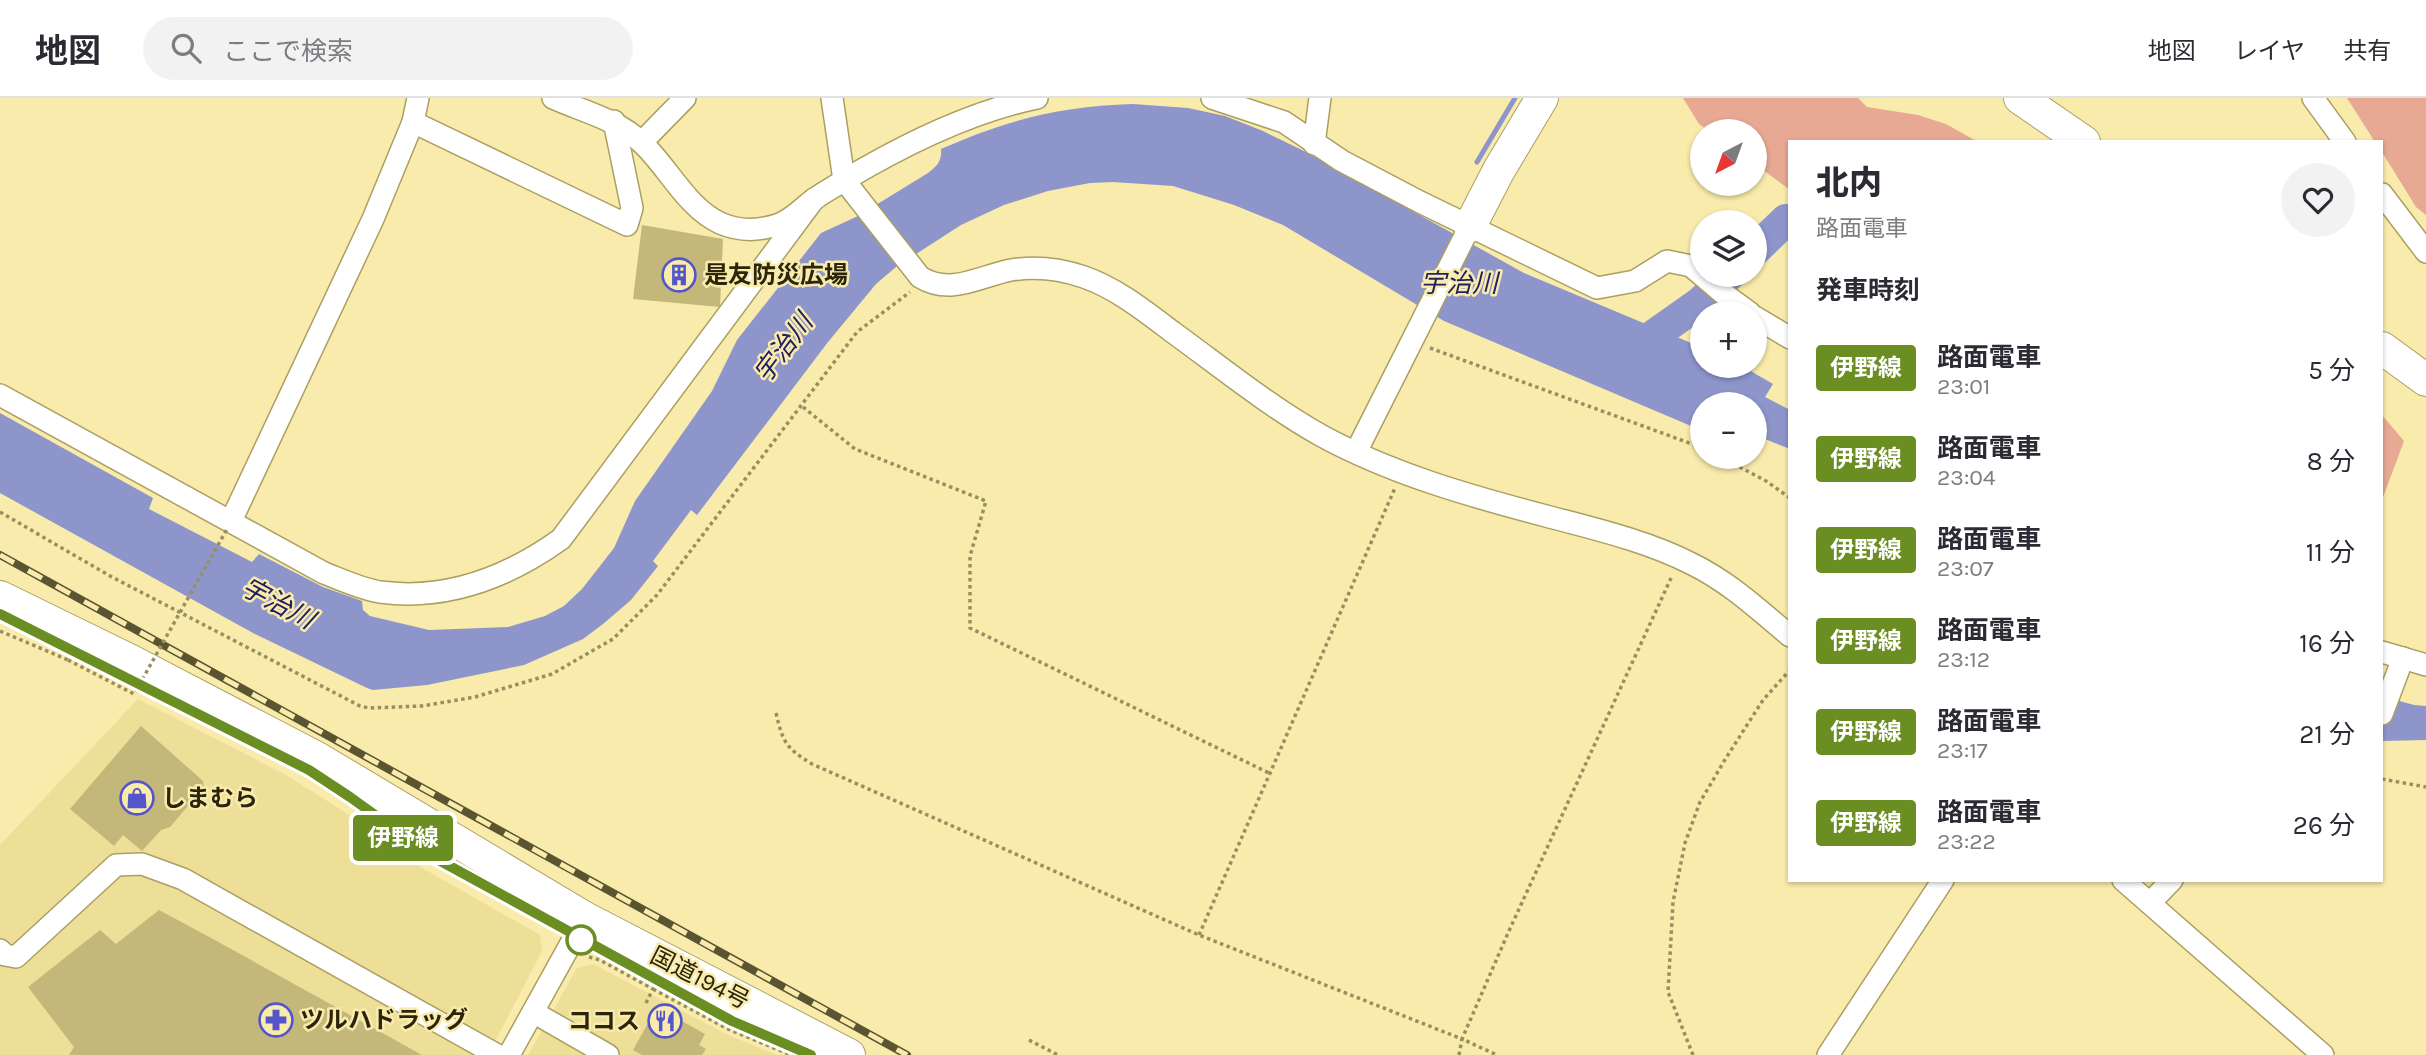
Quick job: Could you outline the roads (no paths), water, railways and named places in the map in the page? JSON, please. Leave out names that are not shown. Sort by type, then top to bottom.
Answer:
[{"type":"highway","points":[[1469,226],[1542,98]]},
{"type":"highway","points":[[2020,98],[2081,140]]},
{"type":"highway","points":[[2383,349],[2426,380]]},
{"type":"highway","name":"国道194号","points":[[0,597],[133,662],[317,758],[585,918],[848,1055]]},
{"type":"street","points":[[229,525],[373,219],[413,122],[418,98]]},
{"type":"street","points":[[553,98],[577,103],[614,121],[642,142],[706,214],[719,222],[745,230],[761,229],[788,221],[814,199],[848,187],[892,153],[941,130],[1014,103],[1038,98]]},
{"type":"street","points":[[642,142],[685,98]]},
{"type":"street","points":[[832,98],[848,187],[923,279],[954,286],[1011,270],[1035,268],[1061,270],[1087,278],[1137,306],[1293,418],[1321,435],[1402,472],[1444,487],[1610,533],[1681,558],[1728,585],[1788,634]]},
{"type":"street","points":[[1212,98],[1284,122],[1314,144],[1373,177],[1597,288],[1635,281],[1667,261],[1691,266],[1733,301]]},
{"type":"street","points":[[1314,144],[1320,98]]},
{"type":"street","points":[[2313,98],[2344,140]]},
{"type":"street","points":[[413,122],[627,225],[632,208],[614,121]]},
{"type":"street","points":[[2383,195],[2426,252]]},
{"type":"street","points":[[0,396],[229,525],[324,573],[378,592],[408,594],[449,590],[490,580],[537,556],[561,539],[814,199]]},
{"type":"street","points":[[1356,452],[1469,226]]},
{"type":"street","points":[[1767,324],[1788,337]]},
{"type":"street","points":[[2383,652],[2402,662],[2426,665]]},
{"type":"street","points":[[2383,711],[2402,662]]},
{"type":"street","points":[[0,950],[5,955],[16,957],[116,865],[142,864],[183,879],[497,1055]]},
{"type":"street","points":[[1828,1055],[1941,882]]},
{"type":"street","points":[[2125,882],[2323,1055]]},
{"type":"street","points":[[2150,903],[2170,882]]},
{"type":"street","points":[[509,1055],[585,918]]},
{"type":"street","points":[[533,1012],[608,1055]]},
{"type":"water","name":"宇治川","points":[[1133,104],[1188,108],[1225,116],[1263,131],[1308,153],[1524,273],[1690,343],[1690,378],[1763,378],[1773,384],[1767,394],[1690,392],[1690,426],[1444,321],[1283,225],[1234,205],[1173,186],[1090,183],[1048,191],[1004,205],[961,225],[896,267],[876,284],[828,342],[697,515],[691,510],[653,561],[658,566],[631,600],[583,639],[524,665],[427,685],[373,690],[253,633],[0,493],[0,413],[153,498],[149,509],[252,562],[259,554],[323,587],[362,601],[363,610],[370,616],[429,630],[508,627],[545,616],[564,606],[582,589],[614,548],[635,501],[712,391],[737,340],[821,233],[858,216],[928,173],[938,163],[941,149],[1034,116],[1081,108]]},
{"type":"water","name":"宇治川","points":[[1767,398],[1788,409],[1788,448],[1767,440]]},
{"type":"water","points":[[2383,696],[2426,706],[2426,740],[2383,741]]},
{"type":"waterway","points":[[1477,162],[1515,98]]},
{"type":"waterway","points":[[1767,238],[1786,220]]},
{"type":"waterway","points":[[1626,355],[1701,302],[1717,287]]},
{"type":"tram line","points":[[0,614],[309,770],[435,858],[732,1021],[810,1055]]},
{"type":"tram line","name":"伊野線","points":[[0,614],[309,770],[402,837],[471,879],[732,1021],[811,1055]]},
{"type":"railway","points":[[0,555],[907,1055]]},
{"type":"place","name":"是友防災広場","points":[[679,275]]},
{"type":"place","name":"しまむら","points":[[137,798]]},
{"type":"place","name":"ツルハドラッグ","points":[[276,1020]]},
{"type":"place","name":"ココス","points":[[665,1021]]}]
